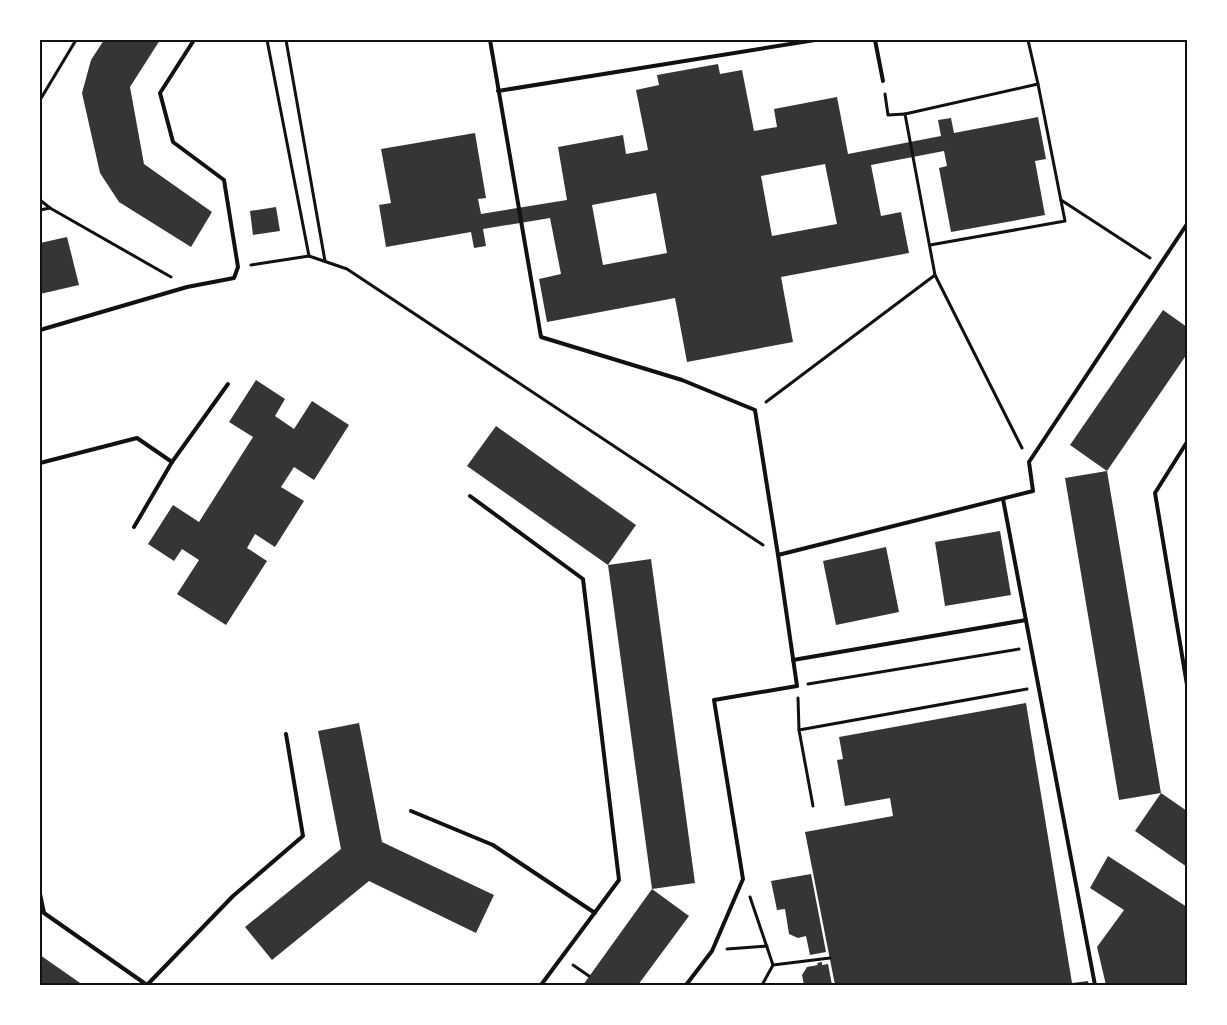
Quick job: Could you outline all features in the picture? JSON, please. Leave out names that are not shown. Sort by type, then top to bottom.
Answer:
[{"type":"lane","points":[[40,330],[187,287],[234,278],[238,267],[224,180],[173,142],[160,93],[194,40]]},
{"type":"lane","points":[[490,40],[541,337],[682,380],[755,410],[797,686],[714,700],[743,879],[712,950],[686,985]]},
{"type":"lane","points":[[498,91],[815,40]]},
{"type":"lane","points":[[875,40],[883,82]]},
{"type":"lane","points":[[778,555],[1033,491],[1029,462],[1187,224]]},
{"type":"lane","points":[[134,527],[172,462],[228,384]]},
{"type":"lane","points":[[40,463],[137,438],[172,462]]},
{"type":"lane","points":[[1187,442],[1155,493],[1187,685]]},
{"type":"lane","points":[[470,496],[583,579],[619,880],[541,985]]},
{"type":"lane","points":[[1003,499],[1095,985]]},
{"type":"lane","points":[[793,660],[1026,620]]},
{"type":"lane","points":[[40,894],[44,914],[147,985],[233,896],[303,836],[286,734]]},
{"type":"lane","points":[[411,810],[493,845],[595,913]]},
{"type":"path","points":[[40,100],[76,40]]},
{"type":"path","points":[[267,40],[309,256]]},
{"type":"path","points":[[286,40],[325,261]]},
{"type":"path","points":[[930,245],[1065,221],[1028,40]]},
{"type":"path","points":[[883,82],[888,115],[905,114],[1038,84]]},
{"type":"path","points":[[905,114],[935,275],[1029,462]]},
{"type":"path","points":[[1061,199],[1160,265]]},
{"type":"path","points":[[40,200],[50,208],[187,287]]},
{"type":"path","points":[[40,210],[50,208]]},
{"type":"path","points":[[238,267],[309,256],[347,269],[778,555]]},
{"type":"path","points":[[755,410],[935,275]]},
{"type":"path","points":[[813,806],[799,730],[797,686],[1031,647]]},
{"type":"path","points":[[799,730],[1038,687]]},
{"type":"path","points":[[743,879],[773,966],[762,985]]},
{"type":"path","points":[[712,950],[767,946]]},
{"type":"path","points":[[562,958],[589,976]]},
{"type":"path","points":[[773,966],[830,958]]},
{"type":"building","points":[[104,40],[160,40],[130,87],[144,164],[212,212],[191,247],[119,202],[100,173],[82,93],[91,60]]},
{"type":"building","points":[[718,64],[720,74],[742,70],[754,131],[777,127],[774,109],[837,97],[848,154],[941,136],[938,120],[951,118],[954,133],[1038,117],[1046,159],[1035,161],[1045,215],[951,232],[939,168],[947,166],[944,151],[871,165],[881,216],[901,212],[909,253],[781,277],[793,342],[687,362],[675,298],[547,322],[539,279],[561,274],[550,218],[483,229],[486,246],[474,248],[471,232],[386,247],[379,205],[391,203],[381,149],[475,133],[486,198],[478,199],[481,214],[567,200],[558,147],[623,135],[626,154],[648,150],[636,90],[659,85],[657,75]],"holes":[[[825,164],[837,224],[772,236],[761,176]],[[656,193],[667,253],[603,265],[592,205]]]},
{"type":"building","points":[[276,207],[280,231],[253,235],[250,211]]},
{"type":"building","points":[[67,237],[79,285],[40,294],[40,243]]},
{"type":"building","points":[[1163,310],[1187,327],[1187,354],[1107,471],[1070,445]]},
{"type":"building","points":[[256,380],[285,399],[275,416],[294,429],[312,401],[349,425],[314,480],[294,467],[281,487],[304,501],[275,547],[255,534],[247,548],[267,561],[226,625],[177,594],[199,560],[182,549],[174,561],[148,544],[173,505],[199,522],[253,437],[229,422]]},
{"type":"building","points":[[496,426],[636,525],[608,565],[467,466]]},
{"type":"building","points":[[1107,471],[1161,793],[1119,800],[1065,478]]},
{"type":"building","points":[[1000,531],[1011,595],[945,606],[935,542]]},
{"type":"building","points":[[886,547],[899,612],[836,625],[823,561]]},
{"type":"building","points":[[651,559],[695,883],[652,889],[608,565]]},
{"type":"building","points":[[1026,703],[1072,983],[1088,981],[1089,985],[835,985],[805,832],[893,816],[890,798],[845,806],[837,760],[843,759],[839,737]]},
{"type":"building","points":[[359,723],[382,842],[494,895],[476,933],[369,881],[272,960],[245,927],[341,849],[318,731]]},
{"type":"building","points":[[1161,793],[1187,811],[1187,867],[1135,831]]},
{"type":"building","points":[[1108,856],[1187,907],[1187,985],[1106,985],[1097,947],[1124,910],[1090,888]]},
{"type":"building","points":[[811,874],[826,952],[810,955],[806,936],[798,938],[789,934],[785,909],[777,910],[771,881]]},
{"type":"building","points":[[652,889],[689,916],[638,985],[583,985]]},
{"type":"building","points":[[40,955],[83,985],[40,985]]},
{"type":"building","points":[[822,962],[822,965],[828,964],[832,985],[804,985],[802,975],[807,967],[818,965],[817,963]]}]
